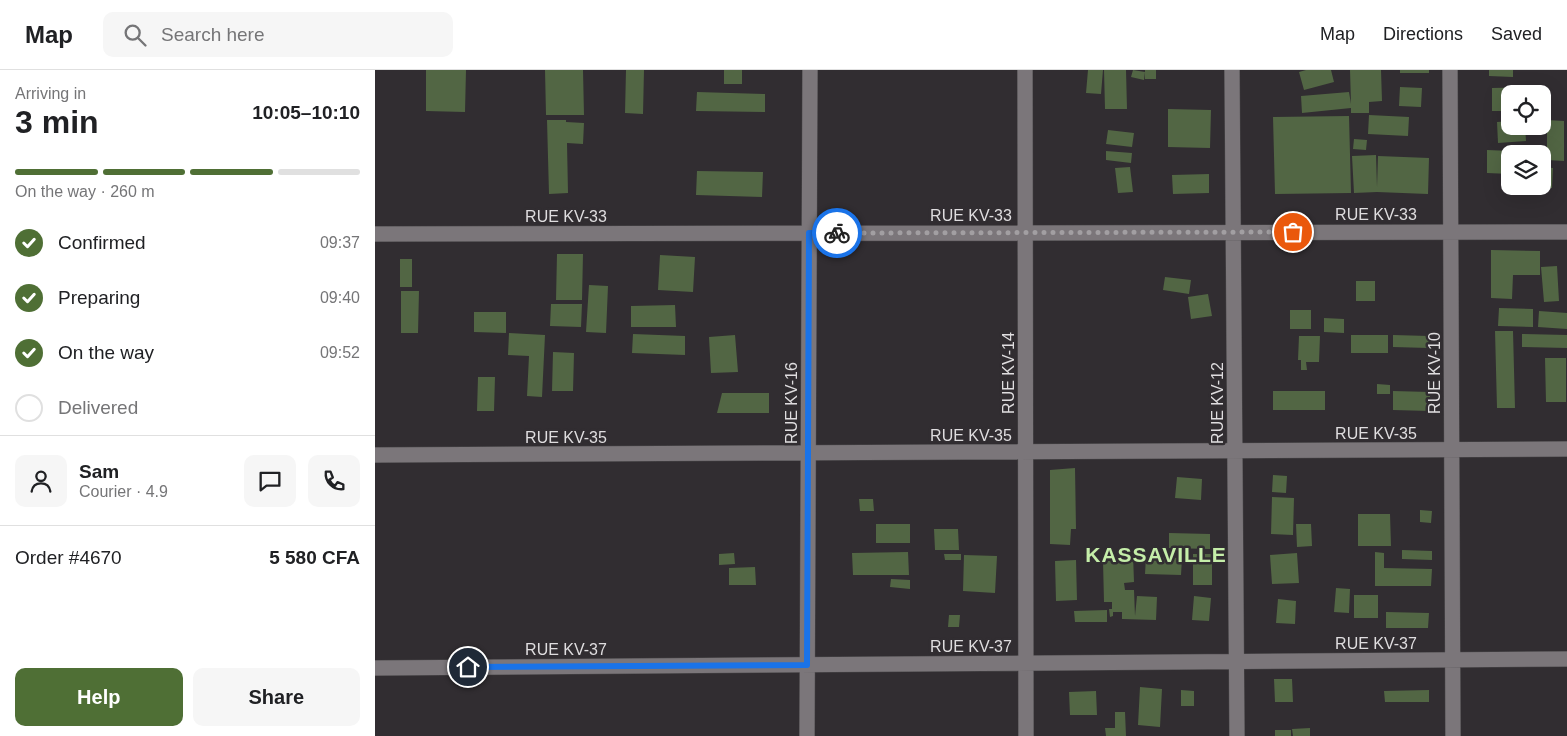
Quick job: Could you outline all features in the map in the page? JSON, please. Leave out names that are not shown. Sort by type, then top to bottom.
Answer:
[{"type":"street","name":"RUE KV-16","points":[[807,736],[810,70]]},
{"type":"street","name":"RUE KV-14","points":[[1025,70],[1026,736]]},
{"type":"street","name":"RUE KV-12","points":[[1233,70],[1237,736]]},
{"type":"street","name":"RUE KV-10","points":[[1450,70],[1453,736]]},
{"type":"street","name":"RUE KV-33","points":[[375,234],[1567,232]]},
{"type":"street","name":"RUE KV-35","points":[[375,455],[1567,449]]},
{"type":"street","name":"RUE KV-37","points":[[375,668],[1567,659]]},
{"type":"building","points":[[426,70],[466,70],[465,112],[426,111]]},
{"type":"building","points":[[545,70],[583,70],[584,115],[546,115]]},
{"type":"building","points":[[626,70],[644,70],[643,114],[625,113]]},
{"type":"building","points":[[724,70],[742,70],[742,84],[724,84]]},
{"type":"building","points":[[1088,70],[1103,70],[1101,94],[1086,93]]},
{"type":"building","points":[[1104,70],[1126,70],[1127,109],[1105,109]]},
{"type":"building","points":[[1133,70],[1145,72],[1144,80],[1131,77]]},
{"type":"building","points":[[1145,70],[1156,70],[1156,79],[1145,79]]},
{"type":"building","points":[[1306,70],[1331,70],[1334,82],[1304,90],[1299,72]]},
{"type":"building","points":[[1350,70],[1381,70],[1382,101],[1369,102],[1369,113],[1351,113],[1351,108],[1302,113],[1301,96],[1349,92],[1351,104]]},
{"type":"building","points":[[1400,70],[1429,70],[1429,73],[1400,73]]},
{"type":"building","points":[[1489,70],[1513,70],[1513,77],[1489,76]]},
{"type":"building","points":[[1400,87],[1422,88],[1421,107],[1399,106]]},
{"type":"building","points":[[1492,88],[1501,88],[1501,111],[1492,111]]},
{"type":"building","points":[[697,92],[765,94],[765,112],[696,111]]},
{"type":"building","points":[[1168,109],[1211,110],[1210,148],[1168,147]]},
{"type":"building","points":[[1369,115],[1409,117],[1408,136],[1368,134]]},
{"type":"building","points":[[1349,116],[1351,193],[1275,194],[1273,117]]},
{"type":"building","points":[[547,120],[566,120],[566,122],[584,123],[583,144],[567,143],[568,193],[549,194]]},
{"type":"building","points":[[1551,120],[1564,121],[1564,161],[1551,160],[1551,145],[1547,145],[1547,135],[1551,135]]},
{"type":"building","points":[[1497,122],[1501,122],[1501,135],[1526,135],[1526,141],[1498,143]]},
{"type":"building","points":[[1108,130],[1134,133],[1132,147],[1106,144]]},
{"type":"building","points":[[1354,139],[1367,140],[1366,150],[1353,149]]},
{"type":"building","points":[[1487,150],[1501,151],[1501,174],[1487,173]]},
{"type":"building","points":[[1106,151],[1132,153],[1131,163],[1106,160]]},
{"type":"building","points":[[1376,155],[1377,187],[1378,156],[1429,158],[1428,194],[1354,193],[1352,156]]},
{"type":"building","points":[[1130,167],[1133,192],[1118,193],[1115,168]]},
{"type":"building","points":[[1551,168],[1553,168],[1551,188]]},
{"type":"building","points":[[697,171],[763,172],[762,197],[696,195]]},
{"type":"building","points":[[1209,174],[1209,193],[1173,194],[1172,175]]},
{"type":"building","points":[[1491,250],[1540,251],[1540,275],[1513,275],[1512,299],[1491,298]]},
{"type":"building","points":[[557,254],[583,254],[582,300],[556,300]]},
{"type":"building","points":[[660,255],[695,257],[693,292],[658,290]]},
{"type":"building","points":[[400,259],[412,259],[412,287],[400,287]]},
{"type":"building","points":[[1557,266],[1559,301],[1544,302],[1541,267]]},
{"type":"building","points":[[1165,277],[1191,280],[1189,294],[1163,290]]},
{"type":"building","points":[[1356,281],[1375,281],[1375,301],[1356,301]]},
{"type":"building","points":[[589,285],[608,286],[606,333],[586,332]]},
{"type":"building","points":[[401,291],[419,291],[418,333],[401,333]]},
{"type":"building","points":[[1208,294],[1212,316],[1191,319],[1188,297]]},
{"type":"building","points":[[551,304],[582,304],[581,327],[550,326]]},
{"type":"building","points":[[675,305],[676,327],[631,327],[631,306]]},
{"type":"building","points":[[1499,308],[1533,309],[1533,327],[1498,326]]},
{"type":"building","points":[[1290,310],[1311,310],[1311,329],[1290,329]]},
{"type":"building","points":[[1539,311],[1567,313],[1567,329],[1538,327]]},
{"type":"building","points":[[474,312],[506,312],[506,333],[474,332]]},
{"type":"building","points":[[1324,318],[1344,319],[1344,333],[1324,332]]},
{"type":"building","points":[[1495,331],[1513,331],[1515,408],[1497,408]]},
{"type":"building","points":[[509,333],[545,335],[542,397],[527,396],[529,356],[508,355]]},
{"type":"building","points":[[633,334],[685,336],[685,355],[632,353]]},
{"type":"building","points":[[1522,334],[1567,335],[1567,348],[1522,347]]},
{"type":"building","points":[[735,335],[738,372],[711,373],[709,337]]},
{"type":"building","points":[[1351,335],[1388,335],[1388,353],[1351,353]]},
{"type":"building","points":[[1393,335],[1429,336],[1429,348],[1393,347]]},
{"type":"building","points":[[1299,336],[1320,336],[1319,362],[1306,362],[1307,370],[1301,370],[1301,360],[1298,360]]},
{"type":"building","points":[[553,352],[574,353],[573,391],[552,391]]},
{"type":"building","points":[[1545,358],[1566,358],[1566,402],[1546,402]]},
{"type":"building","points":[[478,377],[495,377],[494,411],[477,411]]},
{"type":"building","points":[[1377,384],[1390,385],[1390,394],[1377,394]]},
{"type":"building","points":[[1273,391],[1325,391],[1325,410],[1273,410]]},
{"type":"building","points":[[1393,391],[1430,392],[1430,411],[1393,410]]},
{"type":"building","points":[[722,393],[769,393],[769,413],[717,413]]},
{"type":"building","points":[[1075,468],[1076,529],[1071,529],[1070,545],[1050,544],[1050,470]]},
{"type":"building","points":[[1273,475],[1287,476],[1286,493],[1272,492]]},
{"type":"building","points":[[1177,477],[1202,479],[1201,500],[1175,498]]},
{"type":"building","points":[[1272,497],[1294,498],[1293,535],[1271,534]]},
{"type":"building","points":[[859,499],[873,499],[874,511],[860,511]]},
{"type":"building","points":[[1420,510],[1432,511],[1431,523],[1420,522]]},
{"type":"building","points":[[1358,514],[1390,514],[1391,546],[1358,546]]},
{"type":"building","points":[[876,524],[910,524],[910,543],[876,543]]},
{"type":"building","points":[[1296,524],[1311,524],[1312,546],[1297,547]]},
{"type":"building","points":[[934,529],[958,529],[959,550],[935,550]]},
{"type":"building","points":[[1169,533],[1210,534],[1210,549],[1169,548]]},
{"type":"building","points":[[1402,550],[1432,551],[1432,560],[1402,559]]},
{"type":"building","points":[[908,552],[909,575],[853,575],[852,553]]},
{"type":"building","points":[[1375,552],[1384,553],[1384,568],[1432,569],[1431,586],[1375,586]]},
{"type":"building","points":[[734,553],[735,564],[719,565],[719,554]]},
{"type":"building","points":[[1297,553],[1299,583],[1272,584],[1270,555]]},
{"type":"building","points":[[944,554],[961,554],[961,560],[945,560]]},
{"type":"building","points":[[1127,554],[1133,554],[1134,582],[1124,583],[1125,590],[1134,590],[1135,616],[1137,596],[1157,597],[1156,620],[1122,619],[1122,612],[1113,612],[1113,616],[1110,617],[1109,609],[1112,609],[1112,602],[1104,602],[1103,561],[1127,561]]},
{"type":"building","points":[[1193,554],[1212,554],[1212,585],[1193,585]]},
{"type":"building","points":[[964,555],[997,556],[995,593],[963,591]]},
{"type":"building","points":[[1146,557],[1182,558],[1181,575],[1145,574]]},
{"type":"building","points":[[1076,560],[1077,600],[1056,601],[1055,561]]},
{"type":"building","points":[[755,567],[756,585],[729,585],[729,568]]},
{"type":"building","points":[[891,579],[910,580],[910,589],[890,587]]},
{"type":"building","points":[[1336,588],[1350,589],[1349,613],[1334,612]]},
{"type":"building","points":[[1354,595],[1378,595],[1378,618],[1354,618]]},
{"type":"building","points":[[1194,596],[1211,598],[1209,621],[1192,620]]},
{"type":"building","points":[[1278,599],[1296,601],[1295,624],[1276,623]]},
{"type":"building","points":[[1107,610],[1107,622],[1075,622],[1074,611]]},
{"type":"building","points":[[1386,612],[1429,613],[1428,628],[1386,628]]},
{"type":"building","points":[[949,615],[960,615],[959,627],[948,627]]},
{"type":"building","points":[[1274,679],[1292,679],[1293,702],[1275,702]]},
{"type":"building","points":[[1140,687],[1162,689],[1160,727],[1138,725]]},
{"type":"building","points":[[1181,690],[1194,691],[1194,706],[1181,706]]},
{"type":"building","points":[[1429,690],[1429,702],[1385,702],[1384,691]]},
{"type":"building","points":[[1096,691],[1097,715],[1070,715],[1069,692]]},
{"type":"building","points":[[1115,712],[1125,712],[1126,736],[1106,736],[1105,728],[1115,728]]},
{"type":"building","points":[[1310,728],[1310,736],[1293,736],[1292,729]]},
{"type":"building","points":[[1275,730],[1291,730],[1291,736],[1275,736]]},
{"type":"way so far","points":[[837,233],[1293,232]]},
{"type":"district","name":"KASSAVILLE","points":[[1156,555]]},
{"type":"route","points":[[468,667],[807,665],[809,233],[837,233]]}]
